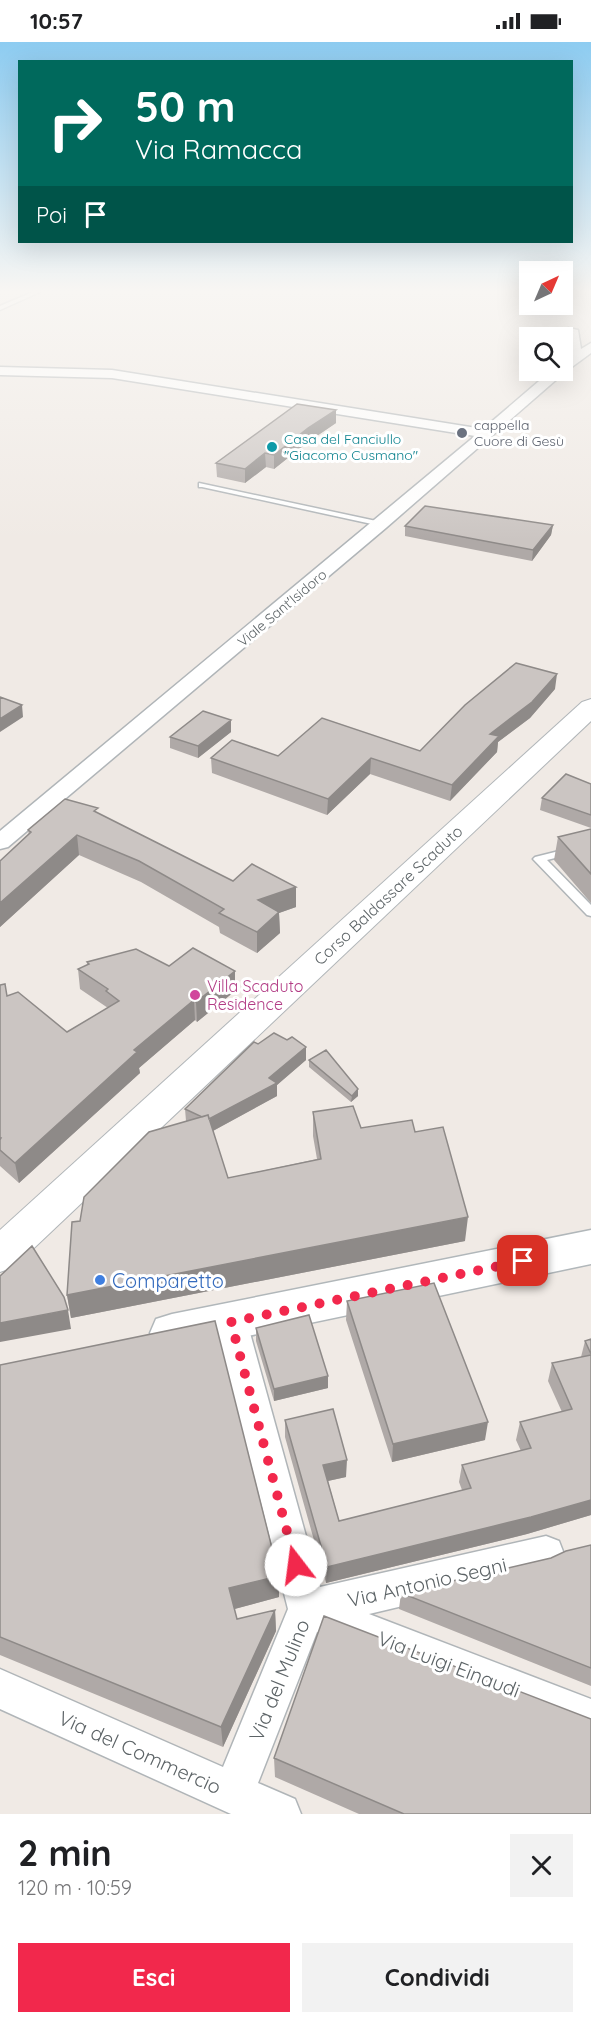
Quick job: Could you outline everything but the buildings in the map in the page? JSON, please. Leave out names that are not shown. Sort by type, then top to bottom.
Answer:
[{"type":"main road","points":[[138,1340],[591,1247]]},
{"type":"street","points":[[116,375],[487,434]]},
{"type":"street","name":"Viale Sant'Isidoro","points":[[0,842],[549,381]]},
{"type":"street","name":"Corso Baldassare Scaduto","points":[[5,1241],[591,707]]},
{"type":"street","name":"Via del Mulino","points":[[231,1322],[307,1609],[233,1794]]},
{"type":"street","name":"Via Antonio Segni","points":[[307,1609],[546,1554]]},
{"type":"street","name":"Via Luigi Einaudi","points":[[307,1609],[591,1719]]},
{"type":"street","name":"Via del Commercio","points":[[0,1689],[280,1814]]},
{"type":"lane","points":[[202,485],[381,524]]},
{"type":"lane","points":[[591,846],[540,859],[591,912]]},
{"type":"place","name":"cappella Cuore di Gesù","points":[[462,433]]},
{"type":"place","name":"Casa del Fanciullo \"Giacomo Cusmano\"","points":[[272,447]]},
{"type":"place","name":"Villa Scaduto Residence","points":[[195,995]]},
{"type":"place","name":"Comparetto","points":[[100,1280]]},
{"type":"route","points":[[296,1565],[231,1322],[523,1261]]}]
